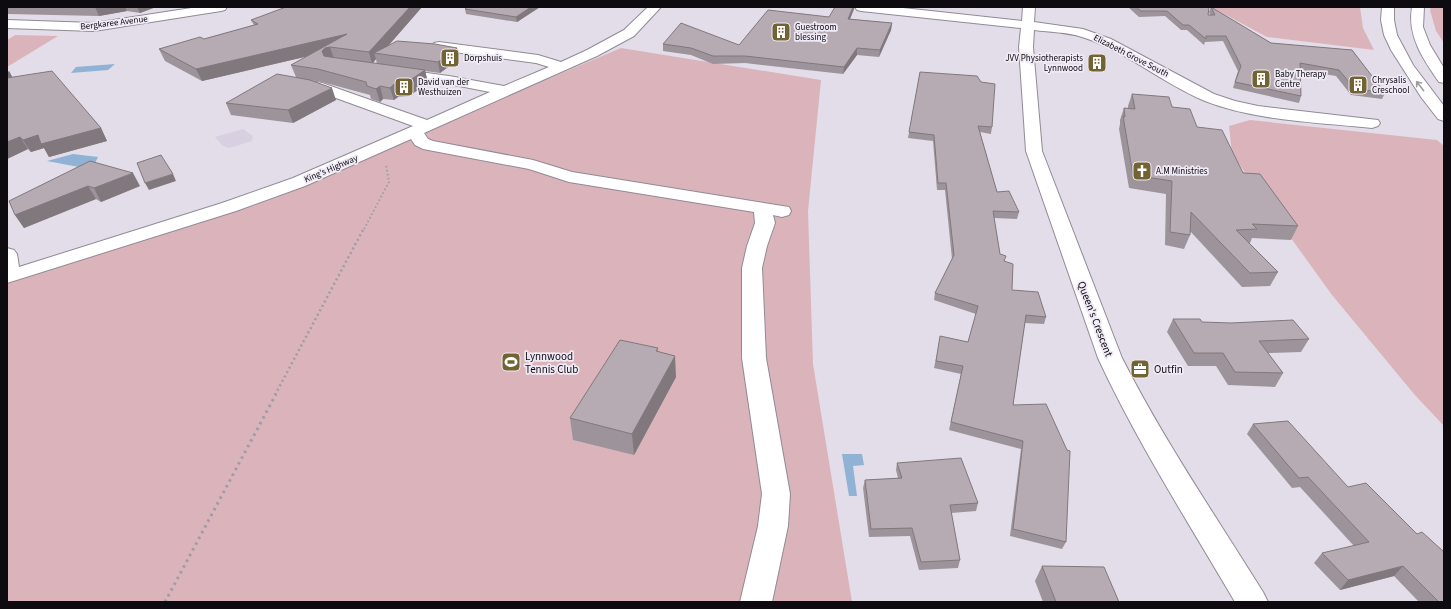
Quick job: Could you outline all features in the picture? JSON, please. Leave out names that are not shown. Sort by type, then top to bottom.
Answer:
[{"type":"street","name":"Bergkaree Avenue","points":[[7,24],[94,27],[221,7]]},
{"type":"street","name":"King's Highway","points":[[639,24],[655,7]]},
{"type":"street","name":"King's Highway","points":[[8,276],[276,191],[423,129],[592,53],[617,40],[666,7]]},
{"type":"street","name":"Elizabeth Grove South","points":[[861,7],[1028,16],[1064,30],[1093,36],[1209,97],[1231,105],[1258,111],[1372,123]]},
{"type":"street","points":[[1388,7],[1387,14],[1392,38],[1416,81],[1444,116]]},
{"type":"street","points":[[1418,7],[1416,16],[1421,42],[1444,79]]},
{"type":"street","name":"Queen's Crescent","points":[[1028,16],[1026,55],[1031,120],[1036,159],[1110,358],[1124,387],[1151,435],[1252,602]]},
{"type":"street","points":[[440,46],[538,59],[562,66]]},
{"type":"street","points":[[385,71],[449,80],[506,91]]},
{"type":"street","points":[[287,82],[318,86],[423,129],[421,142],[429,145],[533,165],[569,177],[667,194],[772,209],[765,223],[757,246],[752,268],[754,358],[776,494],[773,526],[756,602]]},
{"type":"street","points":[[7,254],[8,276]]},
{"type":"path","points":[[164,602],[389,182],[382,146]]},
{"type":"shaded area","points":[[1211,7],[1360,7],[1363,28],[1374,50],[1267,37]]},
{"type":"shaded area","points":[[1431,7],[1444,7],[1444,43],[1436,31],[1430,10]]},
{"type":"shaded area","points":[[15,35],[58,36],[7,67],[7,40]]},
{"type":"shaded area","points":[[621,48],[821,80],[808,211],[813,364],[852,602],[7,602],[7,284],[290,192],[491,103]]},
{"type":"shaded area","points":[[1250,120],[1437,140],[1444,146],[1444,426],[1414,394],[1332,295],[1232,154],[1229,126]]},
{"type":"shaded area","points":[[243,129],[253,136],[252,141],[229,148],[223,146],[215,137]]},
{"type":"water","points":[[115,64],[108,70],[71,73],[76,67]]},
{"type":"water","points":[[73,154],[98,157],[95,163],[79,167],[47,161]]},
{"type":"water","points":[[842,454],[862,454],[864,465],[853,466],[857,496],[849,496]]},
{"type":"building","points":[[286,7],[410,7],[369,52],[330,47],[325,48],[322,51],[324,56],[425,70],[406,83],[394,84],[390,88],[380,86],[376,89],[367,86],[366,82],[318,69],[291,65],[347,34],[196,69],[159,49],[200,37],[204,39],[258,24],[251,20]]},
{"type":"building","points":[[468,7],[531,7],[516,17],[465,9]]},
{"type":"building","points":[[835,7],[853,7],[848,19],[892,23],[880,50],[857,48],[844,67],[745,56],[713,56],[691,48],[663,44],[681,23],[739,45],[768,10],[829,17]]},
{"type":"building","points":[[1136,7],[1209,7],[1208,15],[1215,15],[1211,7],[1271,43],[1352,50],[1385,93],[1354,88],[1339,70],[1300,63],[1301,96],[1235,82],[1241,66],[1226,36],[1206,36],[1206,39],[1189,25],[1183,25],[1167,11],[1141,11]]},
{"type":"building","points":[[397,41],[435,44],[457,48],[438,62],[374,53]]},
{"type":"building","points":[[52,71],[101,128],[41,144],[38,135],[23,140],[20,137],[7,142],[7,78]]},
{"type":"building","points":[[920,72],[977,76],[981,82],[995,84],[992,127],[978,126],[997,192],[1009,191],[1019,212],[993,211],[1000,254],[1006,256],[1004,261],[1013,264],[1012,290],[1038,292],[1046,317],[1026,315],[1013,405],[1046,404],[1067,450],[1070,451],[1066,542],[1013,529],[1023,441],[951,422],[963,366],[936,361],[940,336],[968,342],[978,306],[935,293],[954,255],[946,183],[938,183],[934,135],[909,132]]},
{"type":"building","points":[[277,74],[310,80],[332,88],[288,110],[226,103]]},
{"type":"building","points":[[1132,94],[1169,97],[1172,107],[1190,109],[1197,127],[1222,130],[1243,173],[1260,174],[1298,226],[1252,224],[1257,229],[1236,230],[1278,272],[1250,273],[1191,212],[1190,235],[1170,232],[1172,181],[1133,175],[1123,116],[1125,117],[1124,108],[1135,109]]},
{"type":"building","points":[[161,155],[173,174],[145,183],[137,163]]},
{"type":"building","points":[[90,161],[133,173],[94,188],[88,186],[15,215],[9,201]]},
{"type":"building","points":[[1173,319],[1200,319],[1202,322],[1231,323],[1293,320],[1309,339],[1259,341],[1283,373],[1235,372],[1223,353],[1194,353]]},
{"type":"building","points":[[620,340],[658,348],[656,351],[675,356],[632,434],[570,418]]},
{"type":"building","points":[[1288,421],[1348,487],[1366,483],[1417,534],[1422,532],[1444,552],[1444,602],[1439,602],[1403,566],[1348,580],[1322,553],[1369,542],[1308,477],[1299,478],[1253,424]]},
{"type":"building","points":[[961,458],[978,503],[950,505],[960,560],[921,562],[912,528],[871,529],[865,480],[902,478],[897,463]]},
{"type":"building","points":[[1042,566],[1104,567],[1119,602],[1056,602]]},
{"type":"place","name":"Guestroom blessing","points":[[781,32]]},
{"type":"place","name":"Dorpshuis","points":[[450,58]]},
{"type":"place","name":"JVV Physiotherapists Lynnwood","points":[[1097,63]]},
{"type":"place","name":"Baby Therapy Centre","points":[[1261,79]]},
{"type":"place","name":"Chrysalis Creschool","points":[[1358,85]]},
{"type":"place","name":"David van der Westhuizen","points":[[404,87]]},
{"type":"place","name":"A.M Ministries","points":[[1142,171]]},
{"type":"place","name":"Lynnwood Tennis Club","points":[[511,362]]},
{"type":"place","name":"Outfin","points":[[1140,369]]}]
